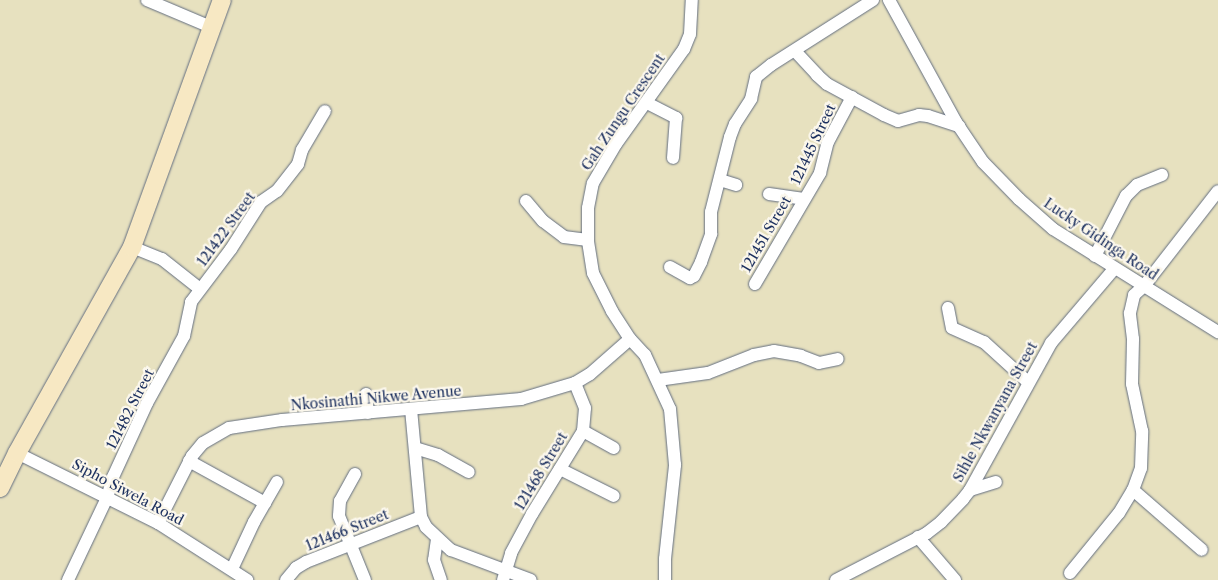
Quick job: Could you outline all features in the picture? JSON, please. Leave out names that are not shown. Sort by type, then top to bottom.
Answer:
[{"type":"street","points":[[146,0],[211,27]]},
{"type":"street","points":[[0,488],[17,453],[132,247],[222,0]]},
{"type":"street","name":"Gah Zungu Crescent","points":[[665,580],[665,559],[674,465],[674,433],[670,409],[645,355],[630,339],[612,311],[593,273],[588,240],[588,208],[593,183],[616,144],[684,49],[690,34],[692,0]]},
{"type":"street","points":[[670,267],[690,278],[694,276],[710,234],[711,212],[730,136],[735,124],[751,99],[756,77],[771,64],[795,51],[874,0]]},
{"type":"street","name":"Lucky Gidinga Road","points":[[889,0],[925,64],[939,95],[983,162],[1031,211],[1053,229],[1114,269],[1218,332]]},
{"type":"street","points":[[795,51],[817,75],[852,97]]},
{"type":"street","name":"121445 Street","points":[[804,199],[820,173],[836,124],[852,97],[898,121],[919,115],[959,126]]},
{"type":"street","points":[[647,103],[676,118],[673,158]]},
{"type":"street","name":"121422 Street","points":[[184,336],[190,302],[231,249],[261,202],[277,191],[298,164],[302,150],[325,111]]},
{"type":"street","points":[[1095,256],[1126,196],[1137,185],[1162,175]]},
{"type":"street","points":[[720,180],[736,185]]},
{"type":"street","points":[[1070,573],[1120,513],[1133,490],[1141,468],[1142,430],[1132,384],[1133,339],[1130,313],[1134,295],[1144,286],[1218,192]]},
{"type":"street","points":[[769,194],[804,199]]},
{"type":"street","name":"121451 Street","points":[[754,284],[804,199]]},
{"type":"street","points":[[526,201],[544,221],[564,237],[588,240]]},
{"type":"street","points":[[132,247],[162,259],[200,289]]},
{"type":"street","name":"Sihle Nkwanyana Street","points":[[836,580],[918,537],[941,522],[970,490],[1051,343],[1114,269]]},
{"type":"street","points":[[948,308],[950,323],[956,332],[984,342],[1028,382]]},
{"type":"street","name":"121482 Street","points":[[68,580],[107,498],[113,477],[147,403],[184,336]]},
{"type":"street","name":"Nkosinathi Nikwe Avenue","points":[[158,522],[189,461],[203,443],[229,428],[248,423],[520,399],[575,383],[590,374],[630,339]]},
{"type":"street","points":[[658,380],[708,373],[754,355],[774,351],[801,356],[819,362],[838,358]]},
{"type":"street","name":"121468 Street","points":[[504,576],[511,553],[583,431],[586,420],[584,408],[575,383]]},
{"type":"street","points":[[366,394],[368,413]]},
{"type":"street","points":[[410,409],[421,517],[426,527],[451,550],[504,576],[531,580]]},
{"type":"street","points":[[583,431],[614,448]]},
{"type":"street","points":[[415,448],[438,455],[470,472]]},
{"type":"street","name":"Sipho Siwela Road","points":[[17,453],[158,522],[247,580]]},
{"type":"street","points":[[189,461],[265,503]]},
{"type":"street","points":[[560,469],[614,496]]},
{"type":"street","points":[[355,474],[343,492],[339,510],[341,522],[365,580]]},
{"type":"street","points":[[232,569],[254,522],[277,482]]},
{"type":"street","points":[[970,490],[996,482]]},
{"type":"street","points":[[1133,490],[1202,550]]},
{"type":"street","name":"121466 Street","points":[[287,579],[306,562],[421,517]]},
{"type":"street","points":[[918,537],[955,580]]},
{"type":"street","points":[[437,539],[434,560],[441,580]]}]
